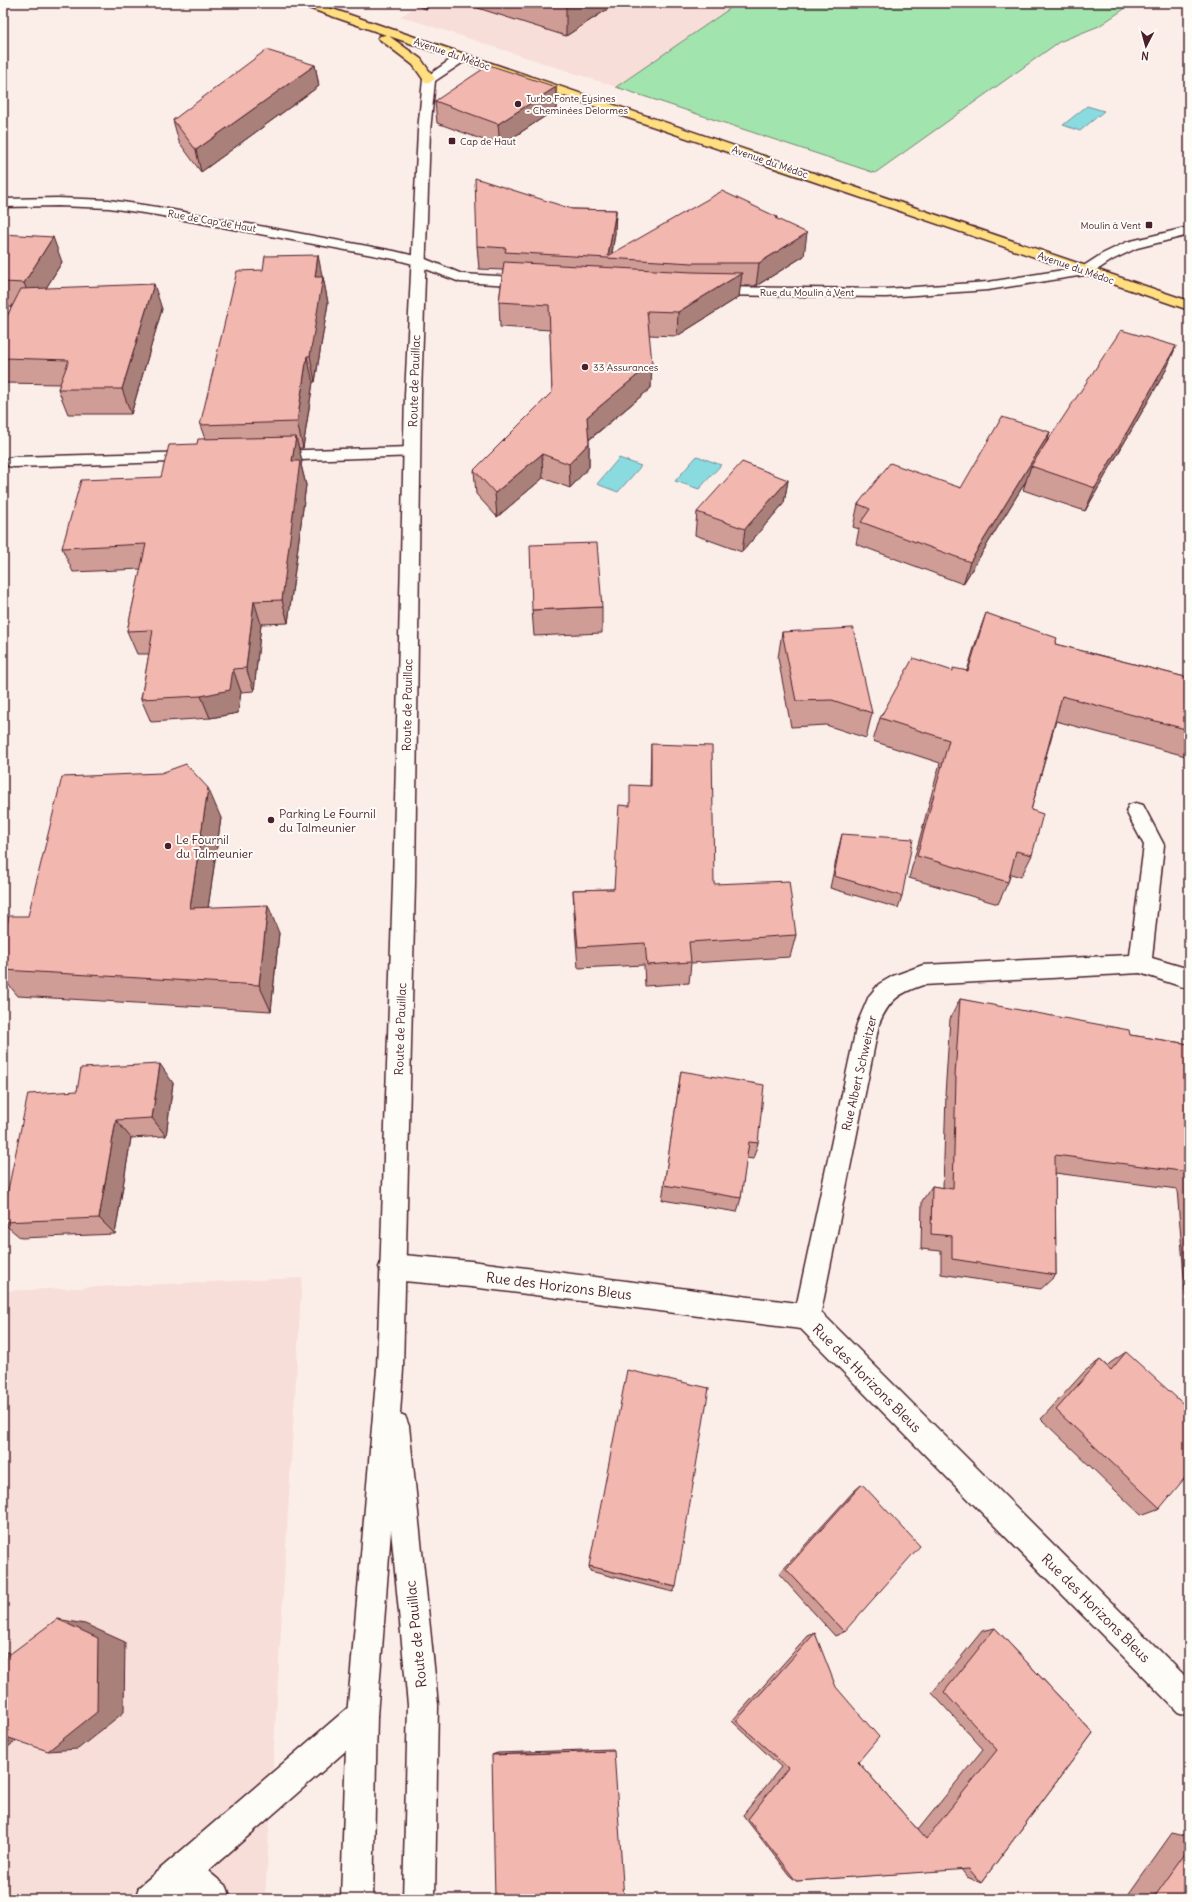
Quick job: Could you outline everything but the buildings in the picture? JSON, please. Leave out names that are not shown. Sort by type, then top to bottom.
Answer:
[{"type":"main road","name":"Avenue du Médoc","points":[[304,3],[1189,306]]},
{"type":"main road","name":"Avenue du Médoc","points":[[350,18],[402,50],[417,62],[429,79]]},
{"type":"street","points":[[429,79],[461,58]]},
{"type":"street","name":"Route de Pauillac","points":[[357,1899],[362,1716],[390,1369],[404,883],[412,452],[418,261],[424,131],[429,79]]},
{"type":"street","name":"Rue de Cap de Haut","points":[[3,203],[58,202],[110,204],[165,212],[418,261]]},
{"type":"street","name":"Rue du Moulin à Vent","points":[[697,291],[886,293],[988,286],[1086,271],[1107,257],[1132,245],[1189,231]]},
{"type":"street","points":[[418,261],[460,278],[545,283]]},
{"type":"street","points":[[259,456],[412,452]]},
{"type":"street","points":[[14,462],[212,457]]},
{"type":"street","points":[[1136,811],[1154,845],[1140,964]]},
{"type":"street","name":"Rue Albert Schweitzer","points":[[807,1317],[868,1024],[877,1001],[894,985],[923,975],[1140,964],[1189,979]]},
{"type":"street","name":"Rue des Horizons Bleus","points":[[392,1267],[471,1274],[807,1317],[1189,1701]]},
{"type":"street","name":"Route de Pauillac","points":[[390,1369],[423,1706],[419,1899]]},
{"type":"street","points":[[151,1899],[362,1716]]},
{"type":"street","points":[[183,1871],[215,1899]]},
{"type":"shaded area","points":[[423,3],[738,3],[616,87],[400,16]]},
{"type":"shaded area","points":[[302,1278],[265,1899],[3,1899],[3,1291]]},
{"type":"green space","points":[[738,3],[1133,3],[1099,26],[1059,42],[875,173],[616,87]]},
{"type":"water","points":[[1087,106],[1104,111],[1080,131],[1063,125]]},
{"type":"water","points":[[697,456],[721,465],[699,489],[675,481]]},
{"type":"water","points":[[619,458],[641,466],[618,492],[597,484]]},
{"type":"place","name":"Turbo Fonte Eysines - Cheminées Delormes","points":[[518,104]]},
{"type":"place","name":"Cap de Haut","points":[[452,141]]},
{"type":"place","name":"Moulin à Vent","points":[[1149,225]]},
{"type":"place","name":"33 Assurances","points":[[585,367]]},
{"type":"place","name":"Parking Le Fournil du Talmeunier","points":[[271,820]]},
{"type":"place","name":"Le Fournil du Talmeunier","points":[[168,846]]}]
